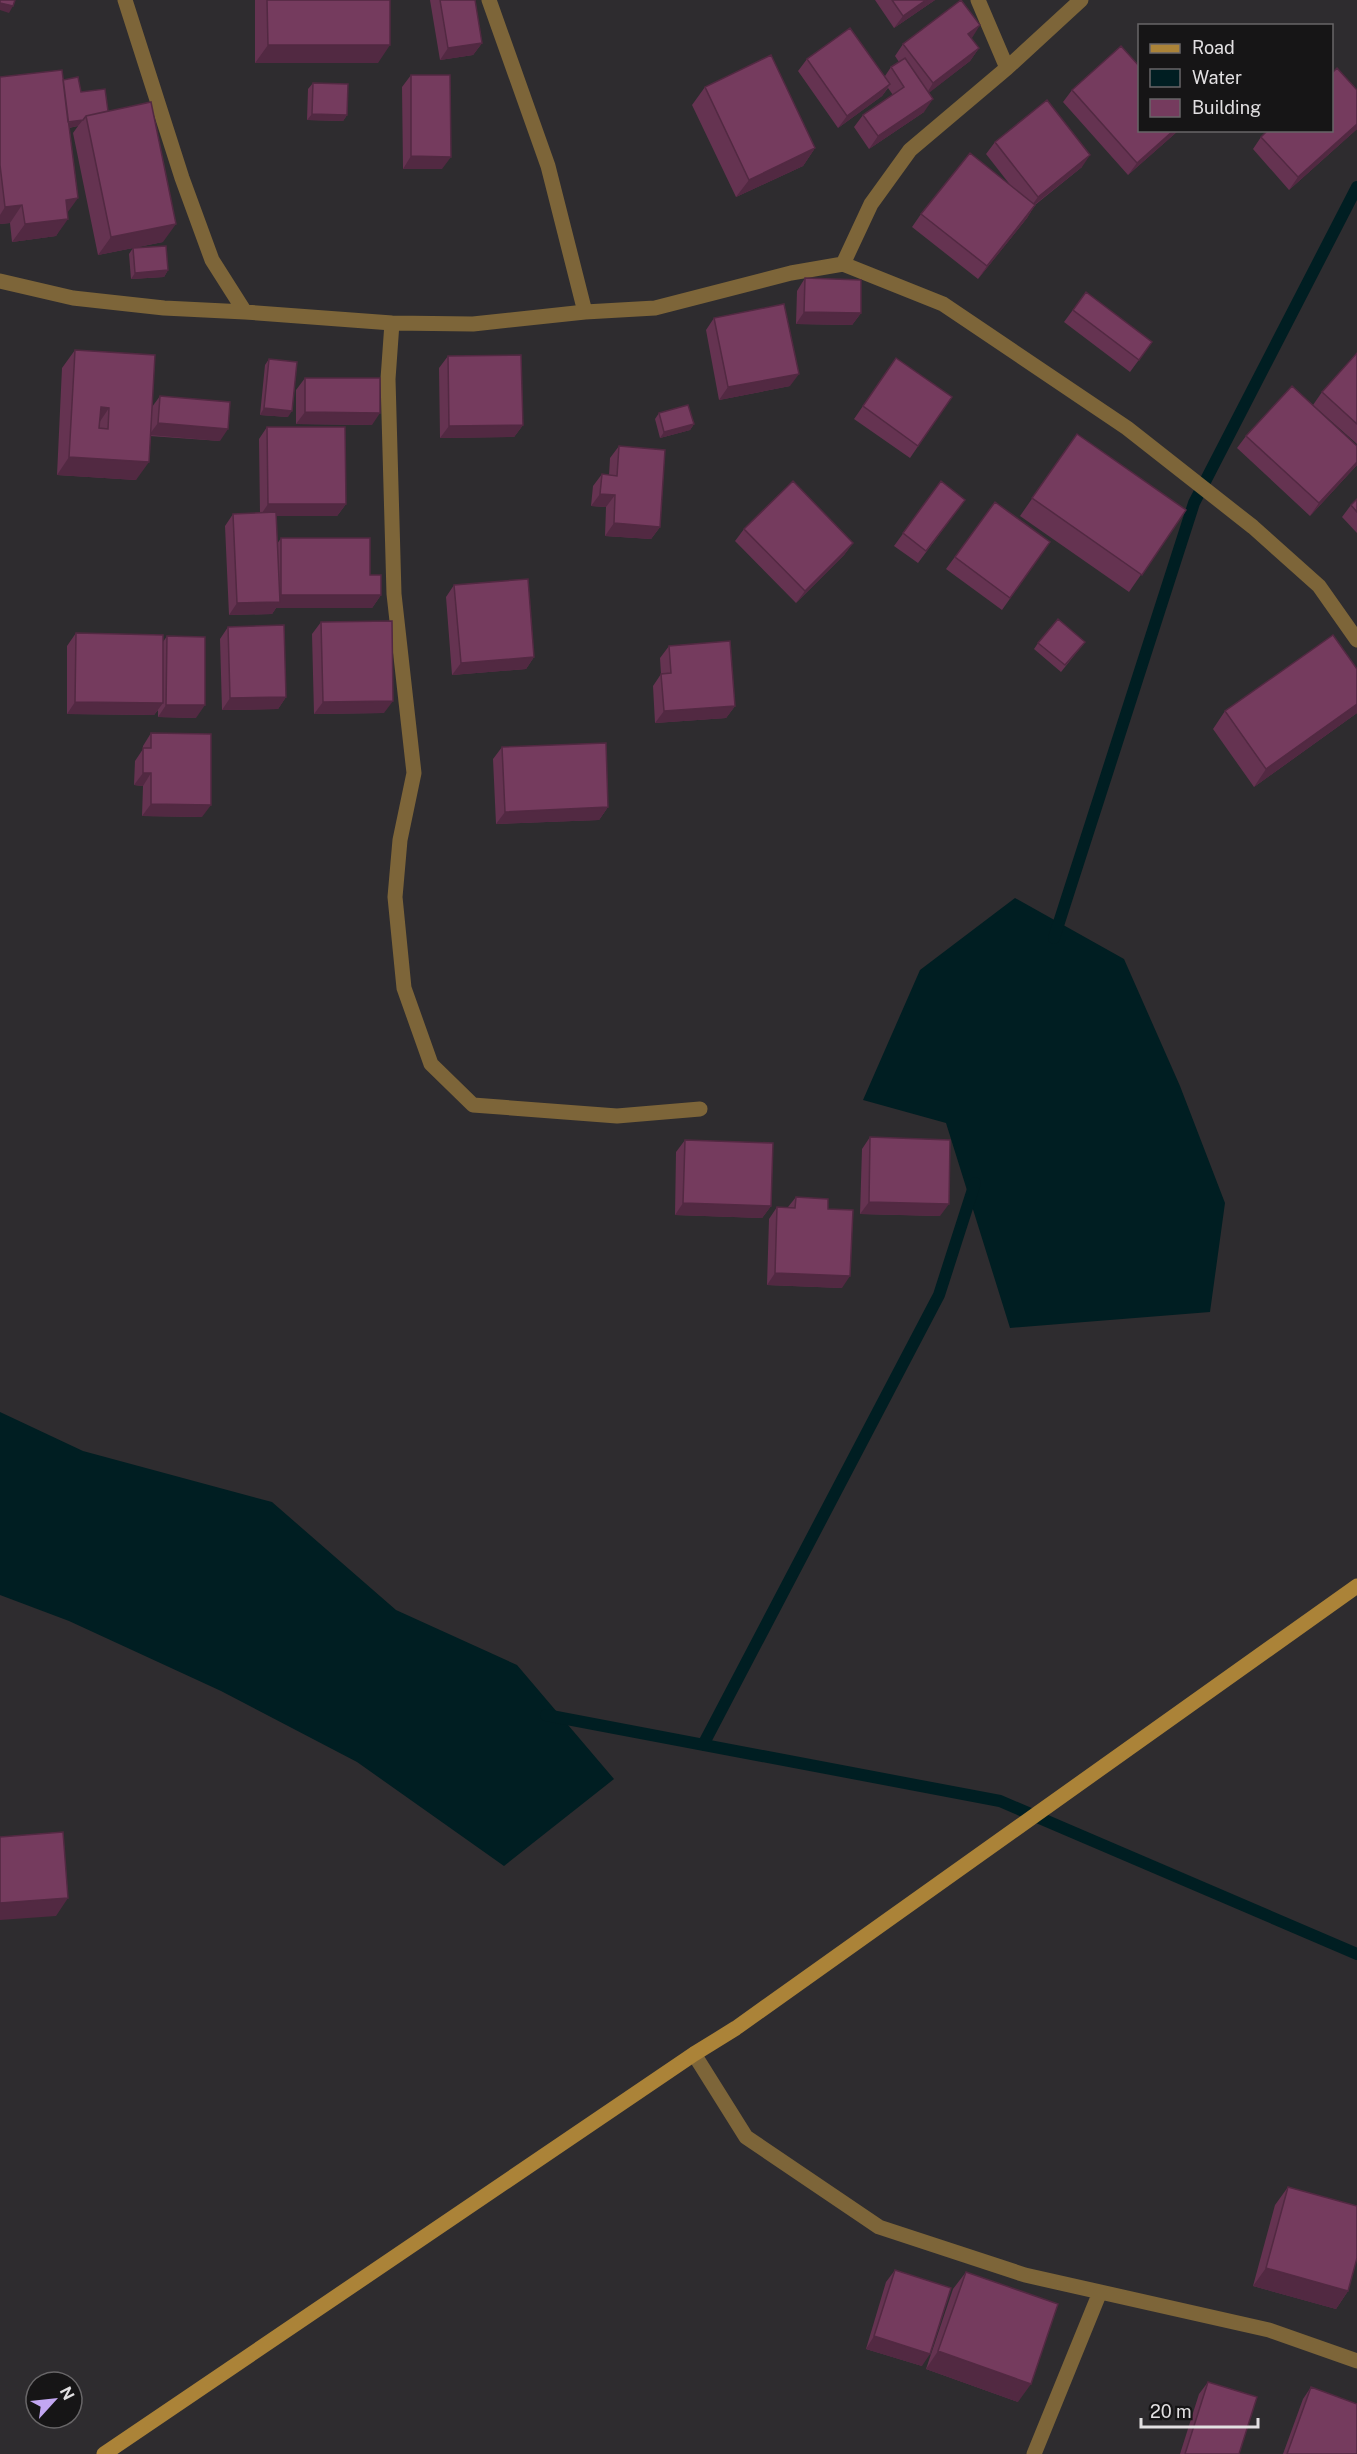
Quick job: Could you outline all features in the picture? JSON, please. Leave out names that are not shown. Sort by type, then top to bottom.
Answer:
[{"type":"main road","points":[[104,2454],[694,2054],[736,2028],[1357,1586]]},
{"type":"street","points":[[125,0],[182,178],[212,260],[245,312]]},
{"type":"street","points":[[489,0],[548,166],[585,312]]},
{"type":"street","points":[[978,0],[1007,68]]},
{"type":"street","points":[[843,264],[871,204],[910,150],[1007,68],[1081,0]]},
{"type":"street","points":[[0,281],[73,298],[164,308],[392,323],[473,324],[585,312],[655,308],[791,273],[843,264],[943,304],[1127,428],[1253,527],[1319,586],[1357,640]]},
{"type":"street","points":[[392,323],[388,379],[394,594],[414,773],[400,840],[395,897],[404,988],[431,1064],[473,1105],[616,1116],[699,1109]]},
{"type":"street","points":[[694,2054],[746,2137],[879,2227],[1025,2275],[1269,2330],[1357,2361]]},
{"type":"street","points":[[1034,2454],[1100,2292]]},
{"type":"water","points":[[1015,898],[1124,959],[1180,1086],[1225,1203],[1210,1312],[1010,1328],[946,1123],[863,1100],[920,970]]},
{"type":"water","points":[[0,1412],[83,1451],[272,1502],[396,1610],[517,1665],[614,1779],[504,1866],[357,1762],[221,1691],[69,1621],[0,1595]]},
{"type":"building","points":[[0,0],[15,0],[13,6],[0,3]]},
{"type":"building","points":[[267,0],[390,0],[390,45],[268,45]]},
{"type":"building","points":[[440,0],[475,0],[482,43],[448,48]]},
{"type":"building","points":[[892,0],[926,0],[903,16]]},
{"type":"building","points":[[961,0],[980,25],[968,34],[979,48],[933,83],[903,44]]},
{"type":"building","points":[[850,28],[890,84],[847,116],[807,59]]},
{"type":"building","points":[[1121,46],[1138,65],[1138,132],[1172,132],[1137,163],[1072,90]]},
{"type":"building","points":[[771,55],[815,148],[749,180],[705,87]]},
{"type":"building","points":[[905,58],[933,99],[878,136],[863,115],[904,87],[891,67]]},
{"type":"building","points":[[1337,68],[1357,90],[1357,124],[1298,177],[1261,137],[1266,132],[1333,132],[1333,72]]},
{"type":"building","points":[[62,70],[78,198],[66,200],[68,219],[25,224],[22,205],[5,207],[0,165],[0,77]]},
{"type":"building","points":[[411,75],[450,75],[451,157],[411,156]]},
{"type":"building","points":[[78,77],[81,92],[105,89],[108,111],[86,116],[83,120],[68,122],[63,80]]},
{"type":"building","points":[[313,83],[348,84],[347,115],[312,114]]},
{"type":"building","points":[[1047,100],[1090,155],[1038,197],[995,142]]},
{"type":"building","points":[[151,102],[176,224],[111,237],[86,116]]},
{"type":"building","points":[[970,153],[1035,205],[987,266],[921,214]]},
{"type":"building","points":[[166,246],[168,270],[135,273],[133,248]]},
{"type":"building","points":[[805,278],[861,280],[861,313],[804,312]]},
{"type":"building","points":[[1086,292],[1152,342],[1139,360],[1073,310]]},
{"type":"building","points":[[784,304],[799,374],[728,387],[714,318]]},
{"type":"building","points":[[75,350],[155,355],[149,462],[69,457]],"holes":[[[101,407],[109,408],[108,429],[99,428]]]},
{"type":"building","points":[[1357,353],[1357,424],[1322,392]]},
{"type":"building","points":[[521,355],[523,425],[449,426],[448,356]]},
{"type":"building","points":[[896,358],[952,397],[918,446],[863,406]]},
{"type":"building","points":[[269,359],[297,362],[292,411],[264,408]]},
{"type":"building","points":[[305,378],[380,378],[380,413],[305,412]]},
{"type":"building","points":[[1292,386],[1357,446],[1357,462],[1319,503],[1246,436]]},
{"type":"building","points":[[160,396],[230,402],[228,429],[158,423]]},
{"type":"building","points":[[688,405],[694,424],[664,432],[659,413]]},
{"type":"building","points":[[267,427],[345,427],[346,504],[268,504]]},
{"type":"building","points":[[1077,434],[1186,510],[1142,575],[1032,498]]},
{"type":"building","points":[[619,446],[665,450],[660,527],[614,523],[615,495],[600,494],[602,474],[617,476]]},
{"type":"building","points":[[793,481],[853,543],[805,591],[744,529]]},
{"type":"building","points":[[941,481],[965,500],[926,551],[903,533]]},
{"type":"building","points":[[1357,499],[1357,512],[1351,505]]},
{"type":"building","points":[[995,502],[1050,542],[1010,598],[955,557]]},
{"type":"building","points":[[276,512],[280,602],[237,603],[233,514]]},
{"type":"building","points":[[281,538],[370,538],[370,575],[381,575],[381,595],[281,595]]},
{"type":"building","points":[[528,579],[534,657],[461,663],[454,585]]},
{"type":"building","points":[[1058,619],[1085,642],[1065,665],[1038,643]]},
{"type":"building","points":[[392,621],[393,701],[323,702],[321,622]]},
{"type":"building","points":[[284,625],[286,697],[230,698],[228,627]]},
{"type":"building","points":[[76,633],[163,635],[163,703],[75,702]]},
{"type":"building","points":[[1333,635],[1357,669],[1357,704],[1266,769],[1225,711]]},
{"type":"building","points":[[167,636],[205,637],[205,705],[166,705]]},
{"type":"building","points":[[730,641],[735,706],[664,711],[661,674],[671,673],[669,646]]},
{"type":"building","points":[[151,733],[211,734],[211,805],[151,804],[151,773],[143,773],[143,748],[151,748]]},
{"type":"building","points":[[606,743],[608,807],[505,812],[502,747]]},
{"type":"building","points":[[870,1137],[950,1140],[949,1204],[869,1202]]},
{"type":"building","points":[[685,1140],[773,1143],[771,1206],[683,1203]]},
{"type":"building","points":[[796,1197],[828,1199],[828,1209],[853,1210],[850,1276],[775,1273],[777,1207],[795,1208]]},
{"type":"building","points":[[63,1832],[68,1898],[0,1903],[0,1837]]},
{"type":"building","points":[[1288,2187],[1357,2206],[1357,2258],[1348,2291],[1266,2268]]},
{"type":"building","points":[[895,2270],[951,2288],[930,2354],[874,2336]]},
{"type":"building","points":[[966,2272],[1058,2304],[1031,2384],[938,2351]]},
{"type":"building","points":[[1208,2382],[1257,2397],[1239,2454],[1185,2454]]},
{"type":"building","points":[[1311,2387],[1357,2404],[1357,2454],[1287,2454]]},
{"type":"waterway","points":[[1054,938],[1194,503],[1357,187]]},
{"type":"waterway","points":[[703,1745],[939,1295],[975,1183]]},
{"type":"waterway","points":[[546,1715],[1000,1801],[1357,1954]]}]
